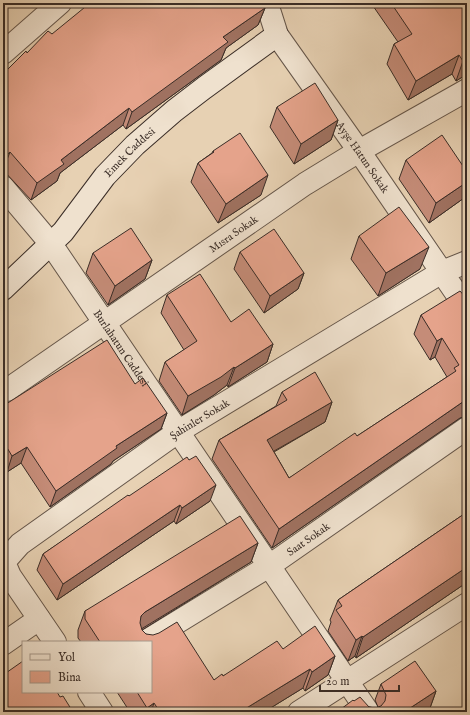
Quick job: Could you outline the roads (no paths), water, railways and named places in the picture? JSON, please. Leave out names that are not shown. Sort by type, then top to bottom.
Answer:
[{"type":"street","points":[[3,53],[60,3]]},
{"type":"street","name":"Ayşe Hatun Sokak","points":[[264,3],[270,13],[277,35],[467,308]]},
{"type":"street","name":"Emek Caddesi","points":[[3,289],[63,232],[105,176],[135,145],[174,111],[277,35]]},
{"type":"street","name":"Mısra Sokak","points":[[7,390],[304,184],[467,90]]},
{"type":"street","name":"Burlahatun Caddesi","points":[[3,187],[51,244],[368,712]]},
{"type":"street","name":"Şahinler Sokak","points":[[40,619],[10,576],[4,562],[20,544],[179,431],[442,272],[467,262]]},
{"type":"street","name":"Saat Sokak","points":[[147,641],[269,566],[467,428]]},
{"type":"street","points":[[299,712],[467,604]]},
{"type":"street","points":[[3,644],[40,619],[54,641]]},
{"type":"street","points":[[90,693],[102,712]]}]
